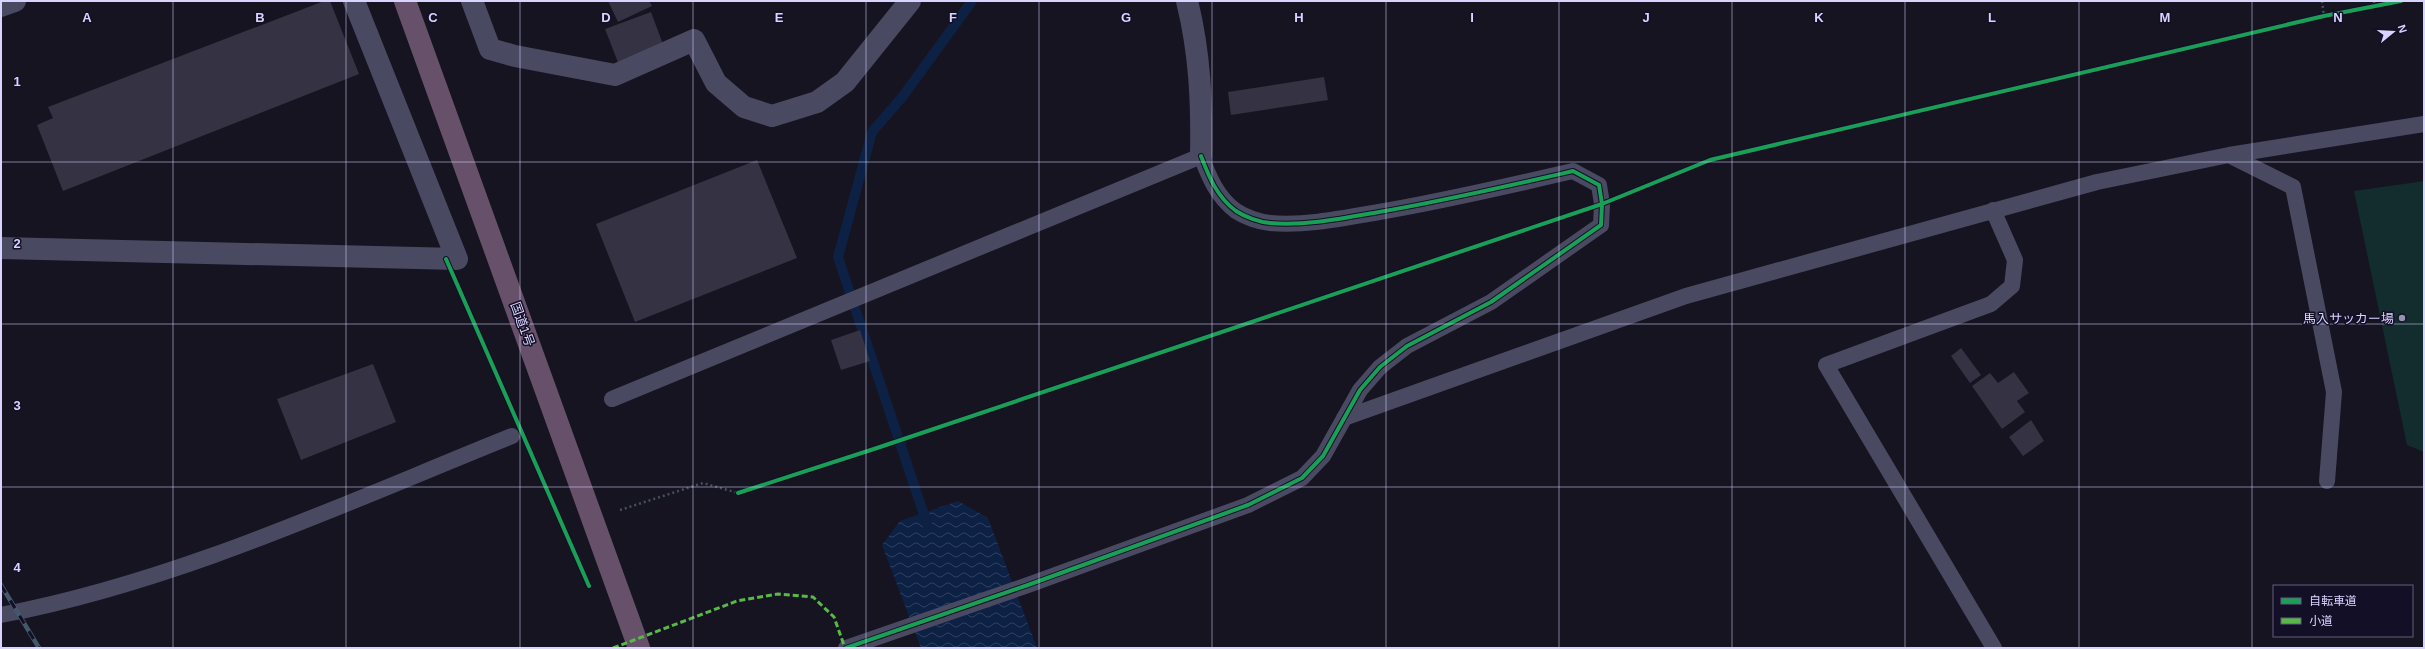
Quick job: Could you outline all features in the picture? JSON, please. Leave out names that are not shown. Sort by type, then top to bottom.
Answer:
[{"type":"highway","name":"国道1号","points":[[405,1],[615,578],[639,648]]},
{"type":"street","points":[[1,6],[15,1]]},
{"type":"street","points":[[1,248],[457,259],[354,1]]},
{"type":"street","points":[[472,1],[490,49],[516,56],[615,74],[694,40],[716,83],[744,107],[772,116],[817,102],[846,82],[910,1]]},
{"type":"street","points":[[1187,1],[1194,30],[1202,91],[1201,156]]},
{"type":"lane","points":[[1344,418],[1686,296],[1993,210],[2097,182],[2229,155],[2424,124]]},
{"type":"lane","points":[[2229,155],[2292,187],[2334,392],[2326,481]]},
{"type":"lane","points":[[612,399],[1201,156],[1213,187],[1236,211],[1249,218],[1270,223],[1313,222],[1357,216],[1451,200],[1573,172],[1598,185],[1602,204],[1601,225],[1491,302],[1407,346],[1380,367],[1360,390],[1323,456],[1302,478],[1248,505],[1028,585],[846,648]]},
{"type":"lane","points":[[1993,210],[2015,260],[2012,286],[1991,304],[1826,365],[1994,648]]},
{"type":"lane","points":[[1,615],[91,596],[212,556],[512,436]]},
{"type":"path","points":[[2322,1],[2324,16]]},
{"type":"path","points":[[2374,1],[2375,6]]},
{"type":"path","points":[[2368,8],[2382,5]]},
{"type":"path","points":[[2316,18],[2331,14]]},
{"type":"path","points":[[613,512],[703,484],[738,493],[745,491]]},
{"type":"green space","name":"馬入サッカー場","points":[[2424,181],[2424,452],[2407,445],[2354,191]]},
{"type":"water","points":[[958,501],[988,518],[1037,648],[921,648],[882,545],[900,521]]},
{"type":"building","points":[[324,1],[330,1],[359,74],[63,191],[37,125],[53,118],[48,107]]},
{"type":"building","points":[[608,1],[649,1],[652,6],[618,22]]},
{"type":"building","points":[[651,12],[664,47],[619,65],[605,29]]},
{"type":"building","points":[[1324,77],[1328,100],[1231,115],[1228,92]]},
{"type":"building","points":[[757,160],[797,258],[635,322],[596,224]]},
{"type":"building","points":[[860,330],[870,361],[841,370],[831,340]]},
{"type":"building","points":[[1961,348],[1981,375],[1970,383],[1951,356]]},
{"type":"building","points":[[373,364],[396,422],[301,460],[277,399]]},
{"type":"building","points":[[2014,372],[2029,393],[2017,401],[2025,412],[2002,429],[1972,386],[1990,373],[1998,383]]},
{"type":"building","points":[[2031,420],[2044,441],[2023,456],[2009,437]]},
{"type":"waterway","points":[[927,524],[838,257],[872,132],[903,96],[972,1]]},
{"type":"railway","points":[[1,585],[39,648]]},
{"type":"marked path","points":[[613,648],[737,601],[778,594],[813,597],[834,617],[845,648]]},
{"type":"cycle path","points":[[738,493],[877,448],[1602,204],[1710,160],[2324,16],[2401,1]]},
{"type":"cycle path","points":[[846,648],[1028,585],[1248,505],[1302,478],[1323,456],[1360,390],[1380,367],[1407,346],[1491,302],[1601,225],[1602,204],[1599,185],[1573,171],[1452,198],[1352,217],[1325,221],[1284,224],[1266,222],[1244,215],[1229,205],[1214,186],[1201,156]]},
{"type":"cycle path","points":[[446,259],[589,586]]},
{"type":"place","name":"馬入サッカー場","points":[[2402,318]]}]
